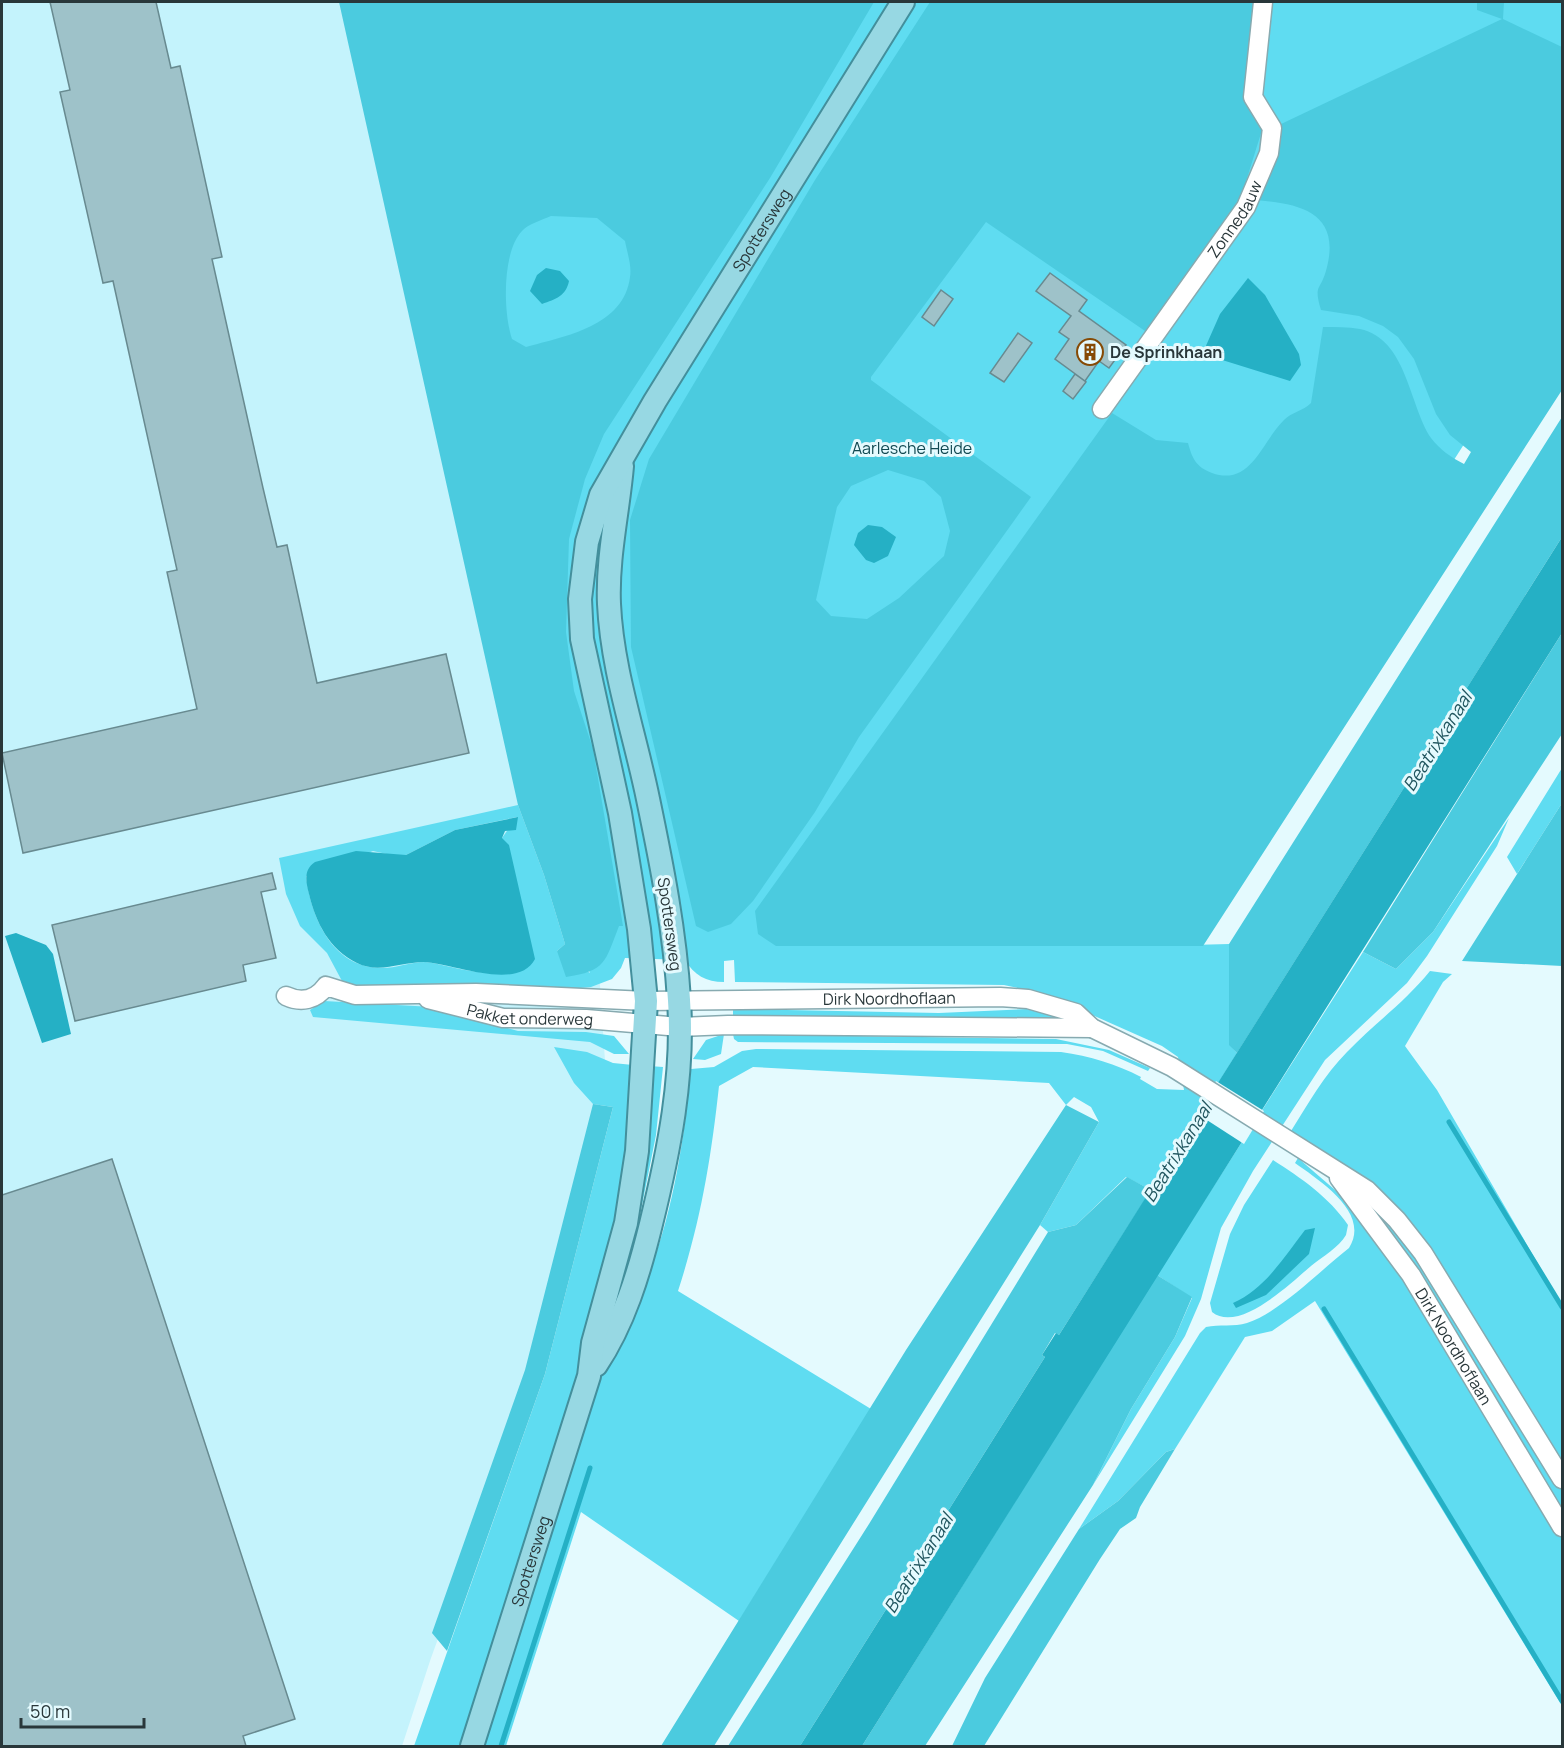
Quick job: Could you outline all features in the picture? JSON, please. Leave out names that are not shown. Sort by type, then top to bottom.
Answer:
[{"type":"main road","name":"Spottersweg","points":[[471,1746],[589,1376],[593,1343],[626,1223],[637,1151],[646,1001],[639,929],[620,813],[582,639],[580,599],[587,542],[601,495],[655,401],[903,2]]},
{"type":"main road","name":"Spottersweg","points":[[589,1376],[606,1350],[640,1268],[666,1163],[678,1077],[680,1027],[680,1000],[672,920],[648,797],[618,665],[609,605],[610,555],[622,462]]},
{"type":"street","name":"Zonnedauw","points":[[1102,409],[1246,207],[1269,153],[1272,128],[1253,97],[1263,2]]},
{"type":"street","name":"Pakket onderweg","points":[[286,996],[296,1001],[312,998],[326,986],[355,995],[416,996],[476,993],[646,1001],[680,1000]]},
{"type":"street","name":"Pakket onderweg","points":[[416,996],[503,1018],[586,1019],[680,1027]]},
{"type":"street","name":"Dirk Noordhoflaan","points":[[680,1000],[1018,998],[1059,1006],[1076,1013],[1092,1028],[1172,1067],[1367,1190],[1424,1253],[1563,1479]]},
{"type":"street","name":"Dirk Noordhoflaan","points":[[680,1027],[728,1025],[1092,1028]]},
{"type":"street","name":"Dirk Noordhoflaan","points":[[1335,1171],[1411,1275],[1563,1527]]},
{"type":"shaded area","points":[[2,2],[368,2],[598,955],[606,1076],[534,1376],[431,1658],[402,1746],[2,1746]]},
{"type":"green space","points":[[339,2],[874,2],[770,178],[604,434],[585,479],[569,539],[566,632],[574,691],[593,749],[623,926],[619,926],[602,963],[589,972],[566,977],[557,951],[565,944],[544,875],[518,805]],"holes":[[[551,216],[597,218],[625,241],[628,254],[630,277],[625,294],[617,307],[605,318],[575,333],[526,347],[512,339],[507,314],[506,283],[511,253],[522,231],[531,224]]]},
{"type":"green space","name":"Aarlesche Heide","points":[[357,2],[1562,2],[1562,291],[1239,796],[1153,946],[1229,944],[1229,1044],[1237,1053],[1151,1190],[1126,1177],[1076,1225],[1048,1232],[1040,1225],[1099,1122],[1091,1107],[1074,1097],[1066,1105],[1049,1083],[753,1067],[719,1086],[704,1189],[678,1291],[871,1409],[739,1621],[581,1512],[506,1746],[481,1746],[598,1384],[642,1290],[657,1251],[677,1174],[691,1069],[714,1067],[742,1051],[756,1049],[1061,1052],[1112,1064],[1141,1077],[1140,1079],[1157,1089],[1184,1090],[1178,1057],[1162,1046],[1045,994],[1004,985],[735,982],[734,960],[724,961],[724,982],[718,982],[701,977],[685,960],[625,958],[621,968],[612,979],[591,987],[547,991],[358,988],[342,981],[327,953],[300,926],[286,894],[279,858],[518,805],[544,875],[565,944],[557,951],[590,973]],"holes":[[[517,817],[502,838],[511,974],[476,972],[425,962],[385,968],[362,965],[336,949],[326,936],[313,907],[306,876],[373,851],[396,856],[406,855],[455,830]]]},
{"type":"green space","points":[[930,2],[1258,2],[1262,130],[1239,204],[1148,333],[986,222],[871,377],[871,380],[1031,497],[859,737],[815,812],[753,901],[731,924],[708,932],[696,926],[631,647],[630,520],[649,459],[815,180]],"holes":[[[888,470],[924,481],[941,497],[950,531],[944,556],[899,598],[867,619],[831,616],[816,600],[837,507],[851,486]]]},
{"type":"green space","points":[[1477,2],[1504,2],[1503,19],[1562,47],[1562,390],[1203,946],[776,946],[758,934],[755,911],[1112,413],[1156,440],[1188,443],[1196,461],[1207,471],[1225,476],[1237,474],[1254,460],[1284,420],[1311,403],[1323,327],[1355,328],[1376,335],[1388,346],[1405,375],[1431,438],[1446,453],[1464,464],[1471,452],[1450,435],[1436,414],[1414,359],[1398,337],[1383,326],[1359,316],[1321,310],[1318,291],[1325,275],[1330,248],[1328,233],[1321,222],[1300,208],[1254,200],[1279,125],[1502,19],[1477,10]]},
{"type":"green space","points":[[1562,417],[1562,537],[1237,1053],[1229,1045],[1229,944]]},
{"type":"green space","points":[[1562,633],[1562,734],[1433,932],[1396,969],[1363,952]]},
{"type":"green space","points":[[1562,768],[1562,803],[1517,874],[1507,857]]},
{"type":"green space","points":[[1562,803],[1562,966],[1462,961]]},
{"type":"green space","points":[[1509,818],[1497,846],[1427,956],[1407,983],[1325,1060],[1253,1171],[1221,1228],[1201,1299],[1185,1336],[1093,1485],[1131,1409],[1175,1337],[1192,1298],[1157,1275],[1363,952],[1396,969],[1433,932]]},
{"type":"green space","points":[[1430,971],[1452,974],[1443,982],[1405,1046],[1437,1090],[1562,1305],[1562,1472],[1440,1271],[1351,1170],[1291,1131],[1331,1070]]},
{"type":"green space","points":[[324,1001],[433,1007],[518,1031],[586,1032],[614,1036],[629,1054],[614,1054],[590,1042],[313,1017],[310,1010]]},
{"type":"green space","points":[[733,1009],[939,1013],[1027,1009],[1059,1016],[1058,1022],[733,1016]]},
{"type":"green space","points":[[724,1034],[721,1054],[705,1060],[693,1059],[706,1040]]},
{"type":"green space","points":[[733,1034],[1056,1039],[1109,1050],[1150,1068],[1148,1071],[1103,1051],[1067,1044],[738,1042],[734,1039]]},
{"type":"green space","points":[[554,1047],[587,1052],[613,1063],[633,1065],[623,1204],[566,1416],[461,1746],[414,1746],[545,1374],[613,1107],[593,1104],[574,1083]]},
{"type":"green space","points":[[649,1066],[663,1067],[656,1135],[620,1299],[602,1345]]},
{"type":"green space","points":[[593,1104],[613,1107],[545,1374],[447,1651],[432,1633],[525,1370]]},
{"type":"green space","points":[[1066,1105],[1099,1122],[1040,1225],[714,1746],[661,1746],[906,1350]]},
{"type":"green space","points":[[1298,1158],[1349,1202],[1389,1251],[1562,1537],[1562,1706],[1315,1301],[1272,1331],[1245,1337],[1175,1449],[1166,1452],[1118,1501],[1079,1529],[1200,1333],[1206,1327],[1242,1324],[1259,1318],[1300,1290],[1349,1248],[1354,1235],[1353,1222],[1348,1210],[1329,1189],[1295,1163]]},
{"type":"green space","points":[[1273,1160],[1304,1181],[1332,1206],[1348,1225],[1346,1235],[1335,1248],[1264,1303],[1236,1316],[1223,1317],[1212,1312],[1210,1303],[1230,1234],[1244,1205]]},
{"type":"green space","points":[[1127,1177],[1151,1190],[1059,1335],[1055,1333],[1042,1355],[1045,1357],[800,1746],[728,1746],[869,1524],[1048,1232],[1076,1225]]},
{"type":"green space","points":[[1362,1193],[1420,1261],[1494,1374],[1562,1490],[1562,1518]]},
{"type":"green space","points":[[1157,1275],[1192,1297],[1175,1337],[1131,1409],[1093,1485],[925,1746],[862,1746]]},
{"type":"green space","points":[[1175,1449],[1140,1507],[1136,1518],[1120,1529],[1100,1559],[984,1746],[952,1746],[985,1678],[1079,1529],[1118,1501],[1166,1452]]},
{"type":"water","points":[[546,268],[560,271],[569,281],[563,294],[542,304],[530,291],[537,275]]},
{"type":"water","points":[[1248,278],[1265,295],[1299,354],[1301,365],[1290,381],[1219,359],[1205,348],[1220,314]]},
{"type":"water","points":[[868,525],[882,527],[896,537],[888,556],[874,563],[866,560],[854,545],[858,533]]},
{"type":"water","name":"Beatrixkanaal","points":[[1562,537],[1562,633],[862,1746],[800,1746],[1045,1357],[1042,1355],[1056,1333],[1059,1335]]},
{"type":"water","points":[[518,817],[516,830],[505,831],[502,838],[509,845],[535,959],[526,969],[514,974],[500,975],[424,962],[382,968],[365,966],[347,957],[331,943],[325,934],[312,905],[307,885],[307,872],[315,862],[356,851],[406,855],[455,830]]},
{"type":"water","points":[[16,933],[46,945],[53,954],[71,1034],[42,1043],[5,936]]},
{"type":"water","points":[[1315,1228],[1309,1254],[1266,1295],[1236,1308],[1233,1303],[1264,1281],[1305,1230]]},
{"type":"pier","points":[[1216,1081],[1264,1111],[1244,1144],[1196,1113]]},
{"type":"building","points":[[50,2],[156,2],[171,68],[180,66],[222,257],[212,259],[277,547],[287,545],[317,683],[446,654],[469,753],[23,853],[2,753],[197,709],[167,572],[177,570],[113,281],[103,283],[60,92],[70,90]]},
{"type":"building","name":"De Sprinkhaan","points":[[1050,273],[1087,300],[1079,311],[1126,345],[1109,368],[1099,361],[1085,381],[1055,359],[1069,339],[1059,332],[1071,316],[1036,291]]},
{"type":"building","points":[[941,290],[953,299],[934,326],[922,317]]},
{"type":"building","points":[[1018,333],[1032,343],[1004,382],[990,373]]},
{"type":"building","points":[[1075,374],[1086,382],[1073,399],[1063,391]]},
{"type":"building","points":[[272,873],[276,889],[261,892],[276,958],[243,965],[246,981],[75,1021],[52,925]]},
{"type":"building","points":[[112,1159],[295,1719],[243,1736],[246,1746],[2,1746],[2,1195]]},
{"type":"waterway","points":[[1449,1122],[1562,1307]]},
{"type":"waterway","points":[[1324,1309],[1562,1701]]},
{"type":"waterway","points":[[501,1746],[590,1468]]},
{"type":"place","name":"De Sprinkhaan","points":[[1090,352]]}]
